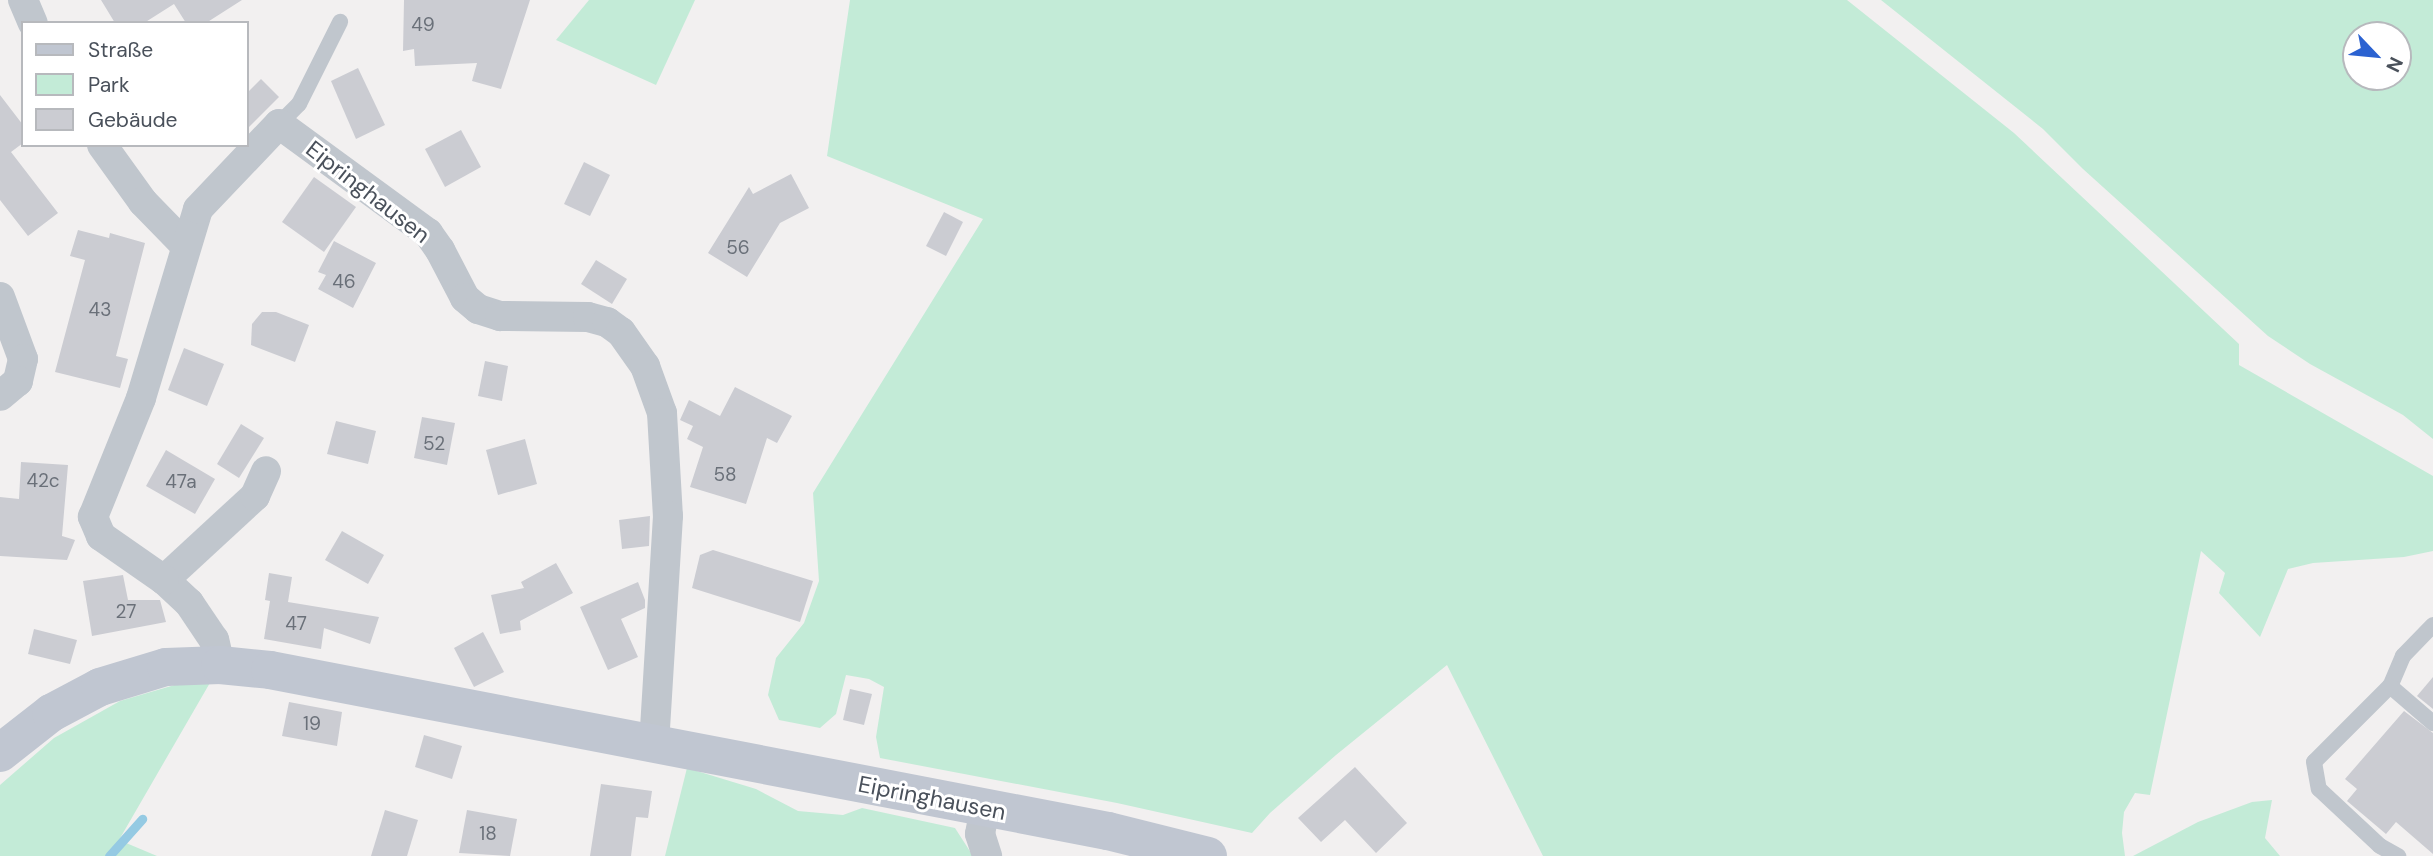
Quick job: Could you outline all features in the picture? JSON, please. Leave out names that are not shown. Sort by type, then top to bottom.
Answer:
[{"type":"main road","name":"Eipringhausen","points":[[0,753],[51,713],[100,687],[166,667],[220,665],[270,670],[654,744],[1162,843],[1208,856]]},
{"type":"street","points":[[23,0],[32,21]]},
{"type":"street","points":[[220,665],[215,640],[201,619],[164,580],[101,536],[93,517],[141,398],[198,209],[279,124]]},
{"type":"street","name":"Eipringhausen","points":[[279,124],[428,233],[440,250],[464,298],[478,309],[500,316],[588,317],[607,322],[628,340],[645,366],[662,413],[668,516],[654,744]]},
{"type":"street","points":[[103,147],[143,202],[185,245]]},
{"type":"street","points":[[0,297],[23,359],[18,381],[0,396]]},
{"type":"street","points":[[164,580],[255,496],[265,471]]},
{"type":"street","points":[[985,808],[980,834],[987,856]]},
{"type":"lane","points":[[279,124],[299,104],[340,22]]},
{"type":"lane","points":[[2398,856],[2381,846],[2319,789],[2314,762],[2390,686],[2403,656],[2433,625]]},
{"type":"lane","points":[[2390,686],[2433,723]]},
{"type":"green space","points":[[589,0],[695,0],[656,85],[556,40]]},
{"type":"green space","points":[[850,0],[1847,0],[2014,133],[2239,344],[2239,365],[2433,476],[2433,551],[2404,557],[2313,563],[2288,569],[2260,637],[2219,593],[2225,573],[2201,551],[2150,795],[2135,793],[2124,812],[2122,833],[2125,856],[1543,856],[1447,665],[1336,755],[1270,813],[1252,833],[1117,803],[880,758],[876,737],[884,687],[869,679],[846,675],[836,714],[820,728],[779,720],[768,695],[776,658],[804,623],[819,581],[813,493],[983,219],[827,156]]},
{"type":"green space","points":[[1881,0],[2433,0],[2433,439],[2403,415],[2310,364],[2268,336],[2083,169],[2043,129]]},
{"type":"green space","points":[[211,681],[119,840],[157,856],[0,856],[0,785],[54,738],[120,701],[178,684]]},
{"type":"green space","points":[[687,768],[756,789],[798,811],[843,815],[862,808],[955,828],[973,856],[665,856]]},
{"type":"green space","points":[[2272,800],[2265,838],[2280,856],[2133,856],[2198,822],[2252,802]]},
{"type":"building","points":[[101,0],[242,0],[209,21],[185,21],[174,4],[147,21],[114,21]]},
{"type":"building","points":[[404,0],[530,0],[501,89],[472,81],[477,63],[415,66],[414,49],[403,51]]},
{"type":"building","points":[[358,68],[385,125],[356,139],[331,81]]},
{"type":"building","points":[[261,79],[279,97],[248,128],[248,92]]},
{"type":"building","points":[[0,95],[21,122],[21,144],[11,152],[58,213],[28,236],[0,200]]},
{"type":"building","points":[[461,130],[481,167],[445,187],[425,149]]},
{"type":"building","points":[[584,162],[610,175],[590,216],[564,204]]},
{"type":"building","points":[[791,174],[809,208],[780,223],[747,277],[708,253],[749,187],[753,194]]},
{"type":"building","points":[[314,177],[356,207],[324,252],[282,222]]},
{"type":"building","points":[[944,212],[963,222],[946,256],[926,246]]},
{"type":"building","points":[[78,230],[109,238],[110,233],[145,243],[116,356],[128,359],[120,388],[55,372],[85,260],[70,256]]},
{"type":"building","points":[[334,241],[376,263],[353,308],[318,289],[326,275],[318,272]]},
{"type":"building","points":[[596,260],[627,279],[612,304],[581,284]]},
{"type":"building","points":[[262,312],[276,312],[309,325],[295,362],[251,345],[252,324]]},
{"type":"building","points":[[184,348],[224,364],[207,406],[168,390]]},
{"type":"building","points":[[485,361],[508,366],[502,401],[478,396]]},
{"type":"building","points":[[735,387],[792,416],[777,443],[767,438],[746,504],[690,487],[703,447],[687,439],[693,426],[680,420],[689,400],[720,416]]},
{"type":"building","points":[[422,417],[455,423],[447,465],[414,458]]},
{"type":"building","points":[[336,421],[376,431],[368,464],[327,454]]},
{"type":"building","points":[[241,424],[264,438],[239,478],[217,464]]},
{"type":"building","points":[[525,439],[537,484],[498,495],[486,450]]},
{"type":"building","points":[[166,450],[215,479],[195,514],[146,486]]},
{"type":"building","points":[[21,462],[68,465],[62,536],[75,540],[67,560],[0,556],[0,497],[19,499]]},
{"type":"building","points":[[650,516],[649,546],[622,549],[619,520]]},
{"type":"building","points":[[342,531],[384,555],[368,584],[325,560]]},
{"type":"building","points":[[713,550],[813,581],[800,622],[692,588],[700,555]]},
{"type":"building","points":[[556,563],[573,593],[520,621],[521,630],[500,634],[491,595],[524,588],[521,582]]},
{"type":"building","points":[[269,573],[292,577],[288,602],[379,617],[370,644],[324,628],[321,649],[264,639],[270,601],[265,600]]},
{"type":"building","points":[[123,575],[128,600],[160,600],[166,622],[92,636],[83,581]]},
{"type":"building","points":[[638,582],[645,608],[621,619],[638,657],[608,670],[580,607]]},
{"type":"building","points":[[34,629],[77,640],[70,664],[28,654]]},
{"type":"building","points":[[483,632],[504,672],[474,687],[454,648]]},
{"type":"building","points":[[2433,677],[2433,709],[2417,696]]},
{"type":"building","points":[[850,689],[872,694],[864,725],[843,720]]},
{"type":"building","points":[[289,702],[342,712],[337,746],[282,736]]},
{"type":"building","points":[[2404,711],[2433,733],[2433,854],[2396,822],[2386,834],[2347,801],[2357,789],[2345,779]]},
{"type":"building","points":[[424,735],[462,746],[452,779],[415,767]]},
{"type":"building","points":[[1355,767],[1407,823],[1376,853],[1345,820],[1321,842],[1298,818]]},
{"type":"building","points":[[601,784],[652,791],[648,818],[636,817],[631,856],[590,856]]},
{"type":"building","points":[[385,810],[418,820],[407,856],[371,856]]},
{"type":"building","points":[[467,810],[517,819],[510,856],[459,853]]},
{"type":"waterway","points":[[109,856],[142,819]]}]
